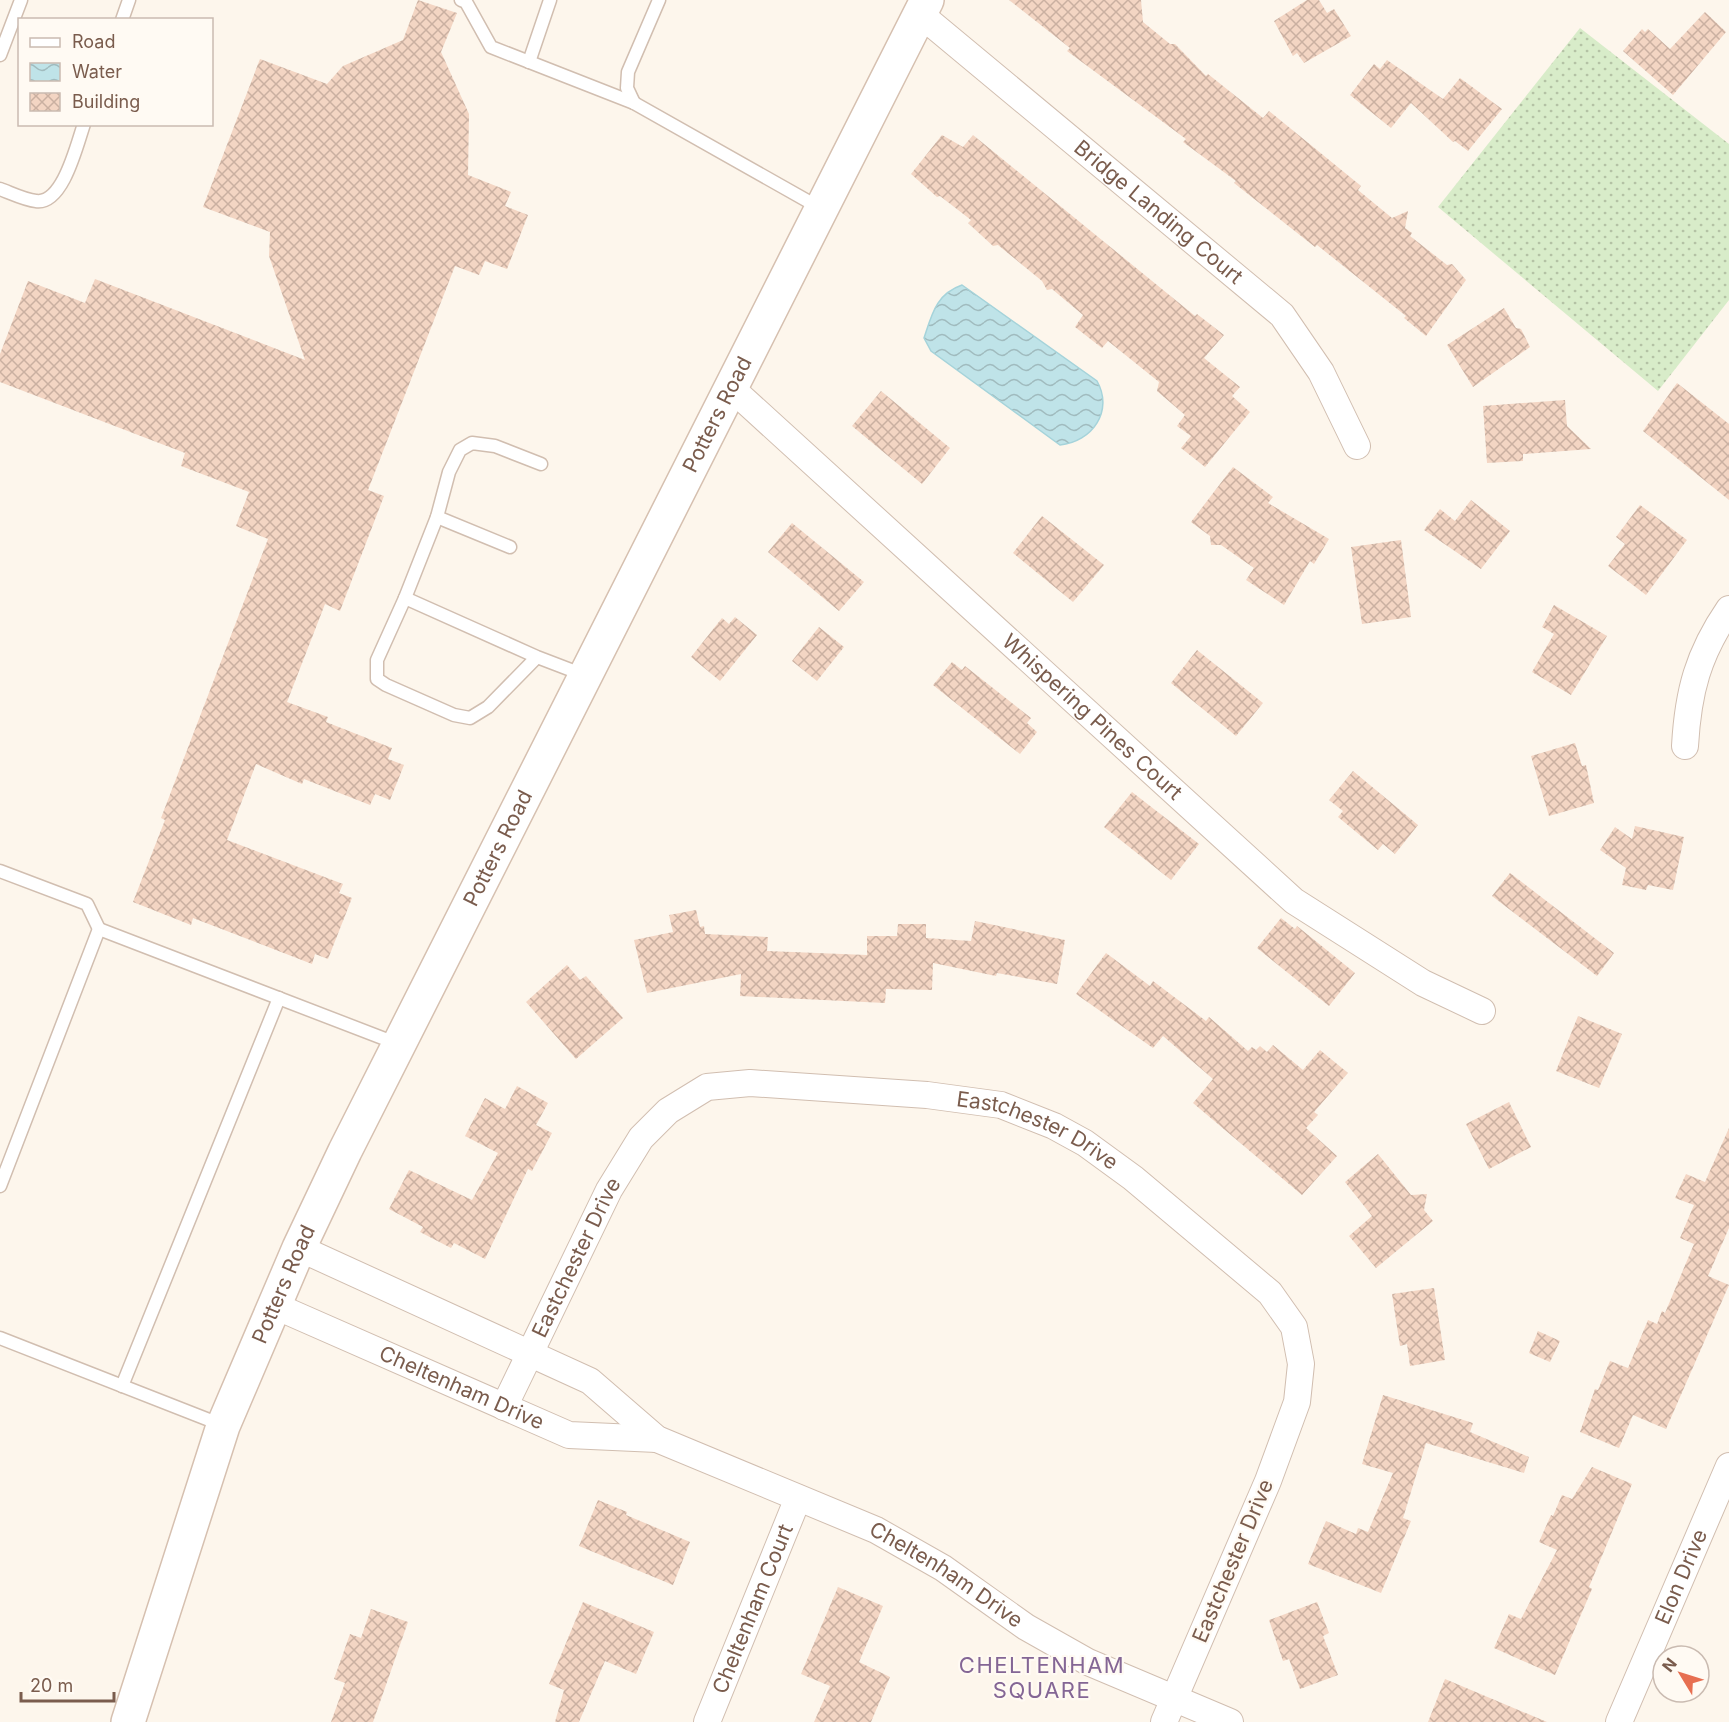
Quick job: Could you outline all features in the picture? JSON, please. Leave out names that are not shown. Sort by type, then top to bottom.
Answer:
[{"type":"street","name":"Potters Road","points":[[128,1722],[223,1426],[299,1248],[399,1044],[923,7]]},
{"type":"street","name":"Bridge Landing Court","points":[[923,7],[1282,315],[1321,372],[1357,446]]},
{"type":"street","name":"Whispering Pines Court","points":[[730,387],[1294,901],[1424,983],[1482,1011]]},
{"type":"street","points":[[1685,746],[1694,676],[1710,637],[1729,609]]},
{"type":"street","name":"Eastchester Drive","points":[[504,1407],[609,1190],[641,1138],[669,1112],[707,1087],[750,1083],[927,1095],[1001,1105],[1064,1131],[1085,1143],[1133,1178],[1270,1293],[1294,1327],[1301,1364],[1297,1402],[1268,1481],[1164,1722]]},
{"type":"street","name":"Cheltenham Drive","points":[[299,1248],[590,1381],[657,1439],[876,1530],[943,1568],[1026,1627],[1088,1662],[1230,1722]]},
{"type":"street","name":"Cheltenham Drive","points":[[273,1305],[569,1435],[657,1439]]},
{"type":"street","name":"Elon Drive","points":[[1619,1722],[1729,1466]]},
{"type":"street","name":"Cheltenham Court","points":[[707,1722],[798,1498]]},
{"type":"lane","points":[[0,55],[21,0]]},
{"type":"lane","points":[[123,18],[129,0]]},
{"type":"lane","points":[[461,0],[466,2],[491,47],[634,103],[821,208]]},
{"type":"lane","points":[[529,62],[550,0]]},
{"type":"lane","points":[[634,103],[627,88],[628,72],[659,0]]},
{"type":"lane","points":[[0,189],[37,202],[54,194],[64,180],[83,126]]},
{"type":"lane","points":[[537,657],[488,707],[470,718],[454,715],[377,679],[377,660],[405,598],[437,517],[449,472],[460,450],[472,443],[495,446],[541,464]]},
{"type":"lane","points":[[437,517],[510,547]]},
{"type":"lane","points":[[405,598],[537,657],[585,675]]},
{"type":"lane","points":[[0,871],[87,904],[99,929],[399,1044]]},
{"type":"lane","points":[[0,1186],[99,929]]},
{"type":"lane","points":[[122,1386],[279,998]]},
{"type":"lane","points":[[0,1338],[223,1426]]},
{"type":"green space","points":[[1580,28],[1729,144],[1729,300],[1658,391],[1438,207]]},
{"type":"water","points":[[962,285],[1097,381],[1102,392],[1101,414],[1097,423],[1082,438],[1060,445],[931,351],[924,338],[936,306],[946,294]]},
{"type":"building","points":[[418,0],[457,13],[441,52],[469,114],[468,175],[511,192],[505,206],[528,215],[507,269],[485,261],[479,275],[455,266],[368,490],[384,496],[340,611],[325,604],[287,702],[328,717],[326,722],[392,748],[388,759],[404,765],[390,800],[375,794],[370,805],[304,779],[302,784],[256,764],[227,840],[343,884],[339,893],[352,898],[328,959],[315,954],[312,964],[193,918],[191,925],[133,902],[165,820],[161,818],[268,539],[236,526],[249,492],[181,466],[185,453],[0,382],[0,354],[28,281],[85,303],[95,279],[305,360],[269,256],[270,232],[203,207],[260,59],[327,84],[343,66],[403,40]]},
{"type":"building","points":[[1009,0],[1141,0],[1143,22],[1170,44],[1175,44],[1206,76],[1208,74],[1263,118],[1269,111],[1361,186],[1358,190],[1392,218],[1408,211],[1405,228],[1412,233],[1410,236],[1447,265],[1452,264],[1466,280],[1426,336],[1404,318],[1406,316],[1234,183],[1236,181],[1183,142],[1186,139],[1067,51],[1070,48]]},
{"type":"building","points":[[1307,0],[1319,0],[1327,13],[1334,9],[1351,36],[1304,63],[1297,53],[1293,56],[1274,21]]},
{"type":"building","points":[[1705,12],[1726,32],[1673,95],[1623,51],[1642,29],[1645,32],[1648,29],[1670,49]]},
{"type":"building","points":[[1387,60],[1443,99],[1460,78],[1502,109],[1468,151],[1455,141],[1453,142],[1411,103],[1391,128],[1350,95],[1374,64],[1380,69]]},
{"type":"building","points":[[942,135],[963,147],[973,135],[1195,316],[1197,314],[1224,335],[1204,358],[1240,387],[1232,396],[1250,412],[1205,467],[1181,448],[1191,436],[1177,426],[1185,415],[1157,391],[1159,382],[1108,341],[1102,348],[1075,327],[1083,315],[1052,289],[1047,290],[1042,281],[998,245],[993,246],[968,223],[971,220],[940,196],[937,197],[911,174]]},
{"type":"building","points":[[1504,308],[1516,328],[1521,329],[1530,347],[1473,387],[1447,345]]},
{"type":"building","points":[[1677,383],[1729,424],[1729,500],[1643,431]]},
{"type":"building","points":[[881,391],[950,448],[922,484],[852,426]]},
{"type":"building","points":[[1565,400],[1567,426],[1591,449],[1523,454],[1523,461],[1487,463],[1483,406]]},
{"type":"building","points":[[1233,467],[1273,497],[1268,503],[1329,539],[1314,564],[1310,561],[1284,605],[1246,580],[1254,568],[1221,545],[1211,545],[1210,536],[1191,522]]},
{"type":"building","points":[[1471,500],[1510,531],[1481,569],[1424,530],[1440,509],[1455,521]]},
{"type":"building","points":[[1640,505],[1687,540],[1646,595],[1608,566],[1625,544],[1616,537]]},
{"type":"building","points":[[1042,516],[1104,565],[1073,602],[1013,553]]},
{"type":"building","points":[[792,523],[864,582],[839,611],[768,552]]},
{"type":"building","points":[[1401,540],[1411,617],[1362,624],[1351,547]]},
{"type":"building","points":[[1554,605],[1607,636],[1571,695],[1532,672],[1554,634],[1542,627]]},
{"type":"building","points":[[735,617],[757,635],[720,681],[691,657],[722,618],[729,624]]},
{"type":"building","points":[[819,627],[844,647],[817,681],[792,661]]},
{"type":"building","points":[[1197,650],[1263,703],[1236,736],[1171,683]]},
{"type":"building","points":[[952,662],[962,670],[965,666],[1031,718],[1027,723],[1037,732],[1020,754],[933,685]]},
{"type":"building","points":[[1575,743],[1582,766],[1586,765],[1594,803],[1549,816],[1531,756]]},
{"type":"building","points":[[1353,771],[1418,825],[1395,854],[1383,844],[1378,850],[1338,817],[1343,811],[1329,800]]},
{"type":"building","points":[[1132,792],[1199,844],[1171,880],[1104,827]]},
{"type":"building","points":[[1635,826],[1684,837],[1673,890],[1648,885],[1646,890],[1622,885],[1626,868],[1600,850],[1615,827],[1632,839]]},
{"type":"building","points":[[1510,873],[1614,953],[1597,976],[1492,896]]},
{"type":"building","points":[[696,910],[700,927],[704,926],[705,934],[768,937],[767,951],[867,955],[867,936],[897,936],[898,924],[926,924],[926,938],[971,941],[975,921],[1065,940],[1057,984],[997,973],[996,976],[933,963],[932,990],[886,989],[885,1003],[740,996],[741,974],[647,993],[634,940],[673,932],[669,915]]},
{"type":"building","points":[[1281,918],[1295,929],[1297,926],[1355,973],[1329,1006],[1257,948]]},
{"type":"building","points":[[1106,953],[1150,986],[1153,981],[1206,1021],[1209,1017],[1248,1051],[1252,1047],[1256,1050],[1260,1046],[1267,1052],[1273,1045],[1303,1070],[1320,1050],[1348,1073],[1314,1112],[1318,1115],[1306,1128],[1337,1156],[1302,1195],[1193,1103],[1213,1079],[1163,1036],[1153,1048],[1076,994]]},
{"type":"building","points":[[567,965],[580,980],[586,976],[623,1018],[576,1059],[526,1002]]},
{"type":"building","points":[[1578,1016],[1622,1034],[1599,1088],[1556,1071]]},
{"type":"building","points":[[517,1086],[548,1103],[536,1125],[552,1133],[532,1171],[528,1169],[485,1259],[454,1243],[451,1248],[420,1232],[423,1227],[389,1209],[409,1170],[472,1200],[498,1153],[465,1136],[485,1098],[505,1109]]},
{"type":"building","points":[[1509,1102],[1531,1147],[1489,1169],[1466,1124]]},
{"type":"building","points":[[1729,1128],[1729,1228],[1708,1276],[1729,1285],[1666,1429],[1633,1415],[1619,1448],[1580,1432],[1595,1389],[1598,1390],[1610,1361],[1628,1368],[1648,1320],[1657,1324],[1662,1311],[1665,1313],[1694,1244],[1680,1238],[1694,1205],[1675,1198],[1686,1174],[1705,1182]]},
{"type":"building","points":[[1378,1154],[1411,1195],[1427,1194],[1424,1210],[1433,1221],[1376,1268],[1349,1236],[1372,1216],[1345,1182]]},
{"type":"building","points":[[1434,1288],[1445,1360],[1410,1366],[1407,1344],[1400,1346],[1392,1294]]},
{"type":"building","points":[[1538,1331],[1560,1341],[1550,1362],[1529,1353]]},
{"type":"building","points":[[1383,1395],[1473,1423],[1470,1432],[1529,1457],[1524,1473],[1426,1443],[1403,1518],[1411,1521],[1381,1593],[1308,1564],[1326,1521],[1356,1534],[1358,1528],[1368,1532],[1393,1473],[1362,1464]]},
{"type":"building","points":[[1592,1467],[1632,1484],[1589,1587],[1592,1589],[1555,1675],[1494,1648],[1509,1614],[1521,1619],[1557,1550],[1539,1542],[1551,1515],[1553,1516],[1562,1495],[1572,1499]]},
{"type":"building","points":[[598,1500],[627,1512],[626,1515],[690,1542],[673,1585],[579,1546]]},
{"type":"building","points":[[838,1587],[883,1606],[859,1662],[890,1677],[871,1722],[814,1722],[830,1686],[801,1674]]},
{"type":"building","points":[[583,1602],[654,1632],[636,1674],[605,1661],[579,1722],[555,1722],[564,1690],[549,1684]]},
{"type":"building","points":[[1317,1602],[1329,1633],[1323,1636],[1338,1675],[1300,1689],[1289,1659],[1283,1661],[1269,1620]]},
{"type":"building","points":[[371,1609],[408,1622],[373,1722],[331,1722],[345,1683],[334,1679],[350,1634],[361,1638]]},
{"type":"building","points":[[1445,1679],[1547,1722],[1428,1722]]},
{"type":"district","name":"CHELTENHAM SQUARE","points":[[1042,1678]]}]
